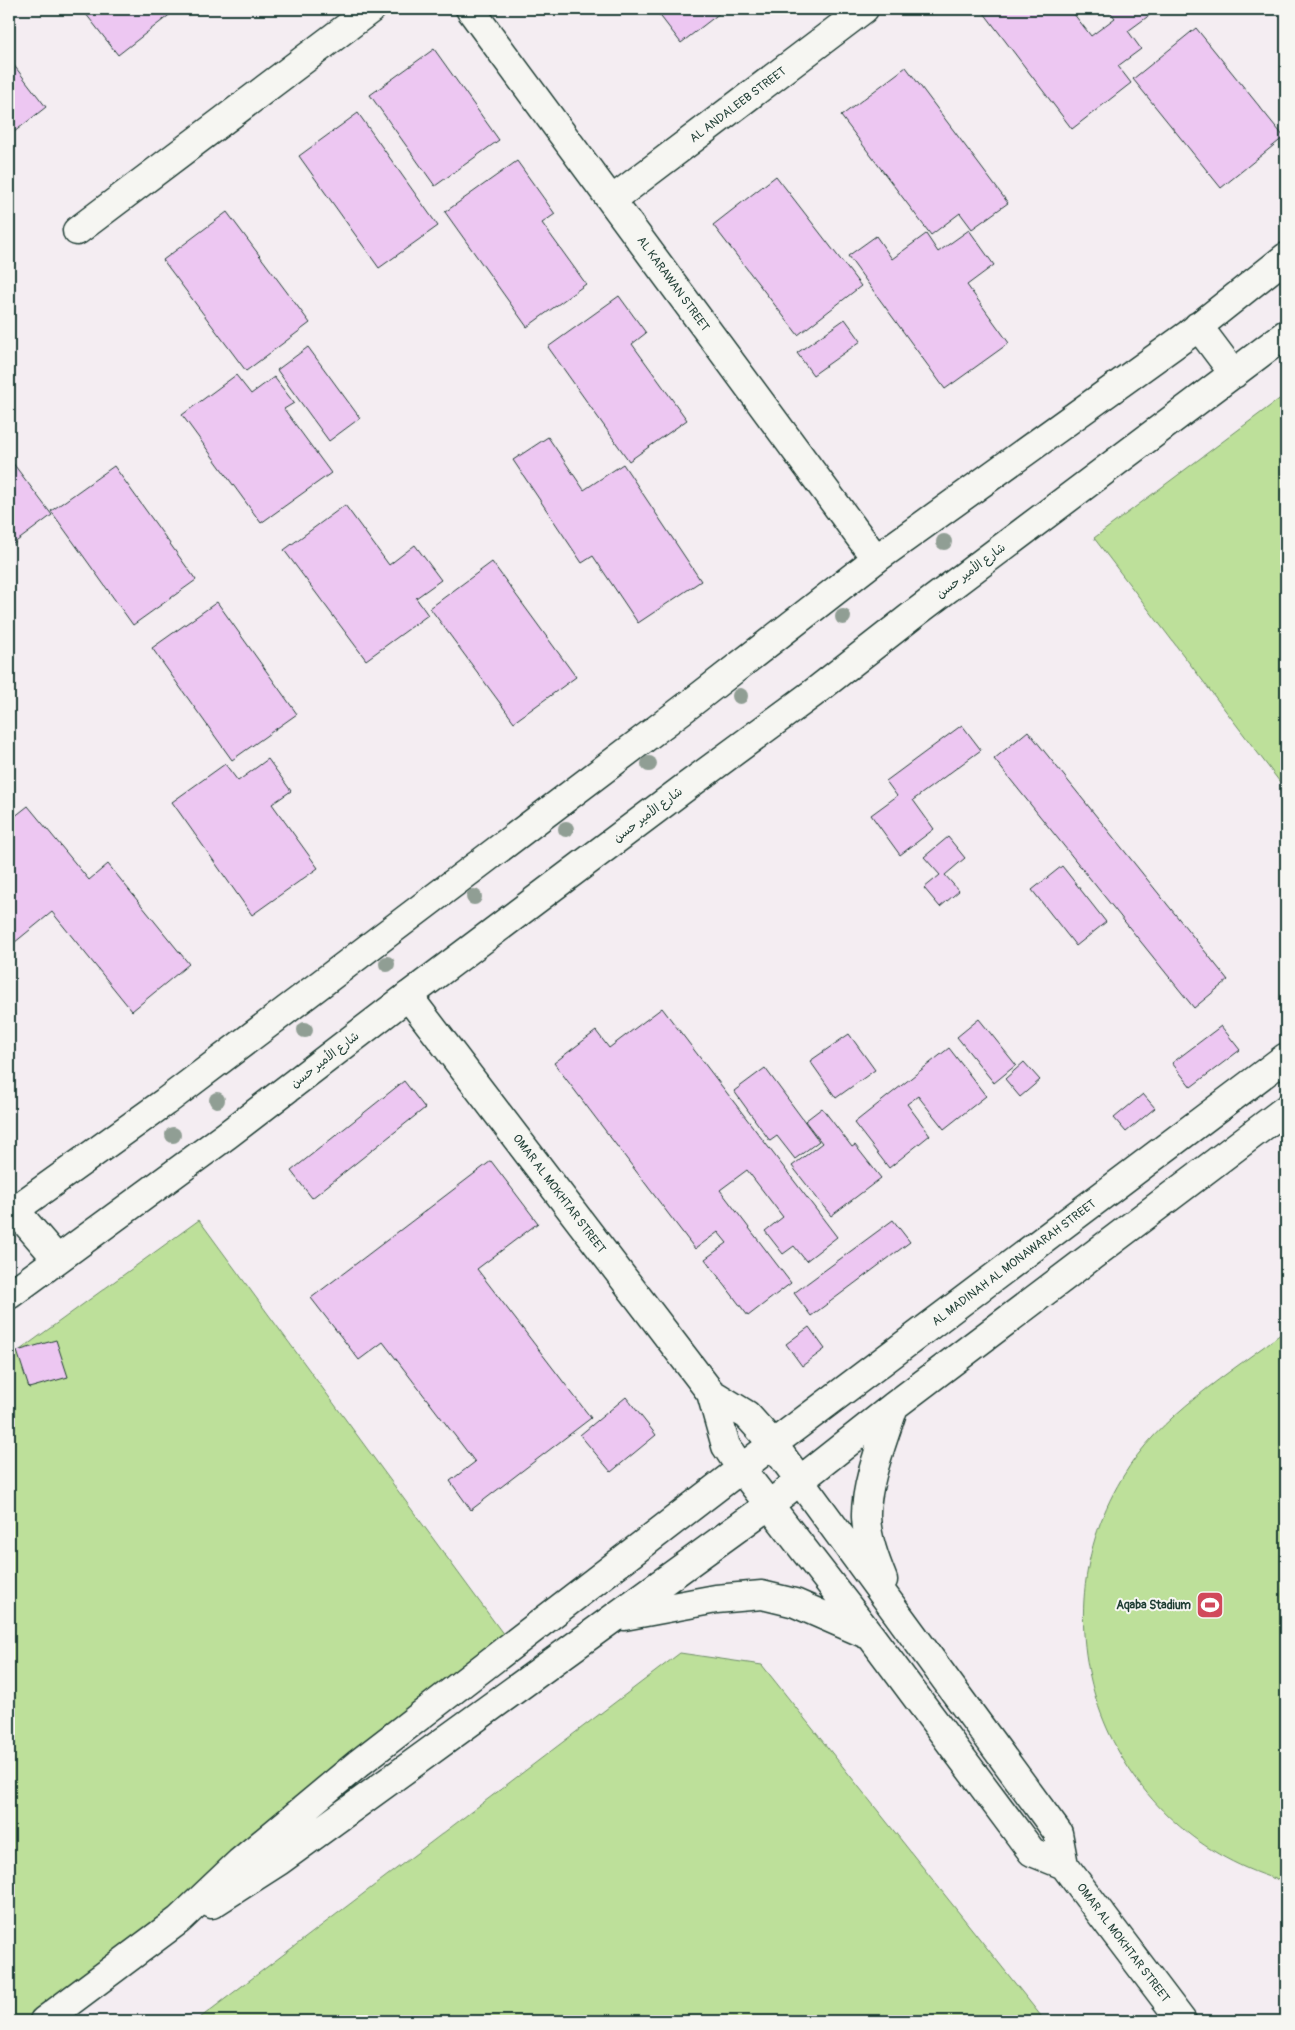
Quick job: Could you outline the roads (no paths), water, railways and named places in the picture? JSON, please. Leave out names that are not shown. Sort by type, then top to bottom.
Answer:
[{"type":"main road","points":[[77,231],[372,9]]},
{"type":"main road","name":"AL KARAWAN STREET","points":[[470,9],[876,559]]},
{"type":"main road","name":"AL ANDALEEB STREET","points":[[612,200],[864,9]]},
{"type":"main road","points":[[57,1259],[12,1212],[173,1097],[690,704],[876,559],[1026,453],[1198,326],[1286,257]]},
{"type":"main road","points":[[1198,326],[1234,374]]},
{"type":"main road","name":"شارع الأمير حسن","points":[[9,1295],[220,1140],[1286,334]]},
{"type":"main road","name":"OMAR AL MOKHTAR STREET","points":[[408,996],[711,1393]]},
{"type":"main road","name":"AL MADINAH AL MONAWARAH STREET","points":[[179,1920],[240,1862],[359,1763],[774,1444],[1286,1057]]},
{"type":"main road","points":[[44,2021],[179,1920],[215,1903],[279,1861],[769,1505],[894,1406],[1286,1109]]},
{"type":"main road","points":[[711,1393],[747,1415],[774,1444],[1058,1832],[1064,1865]]},
{"type":"main road","points":[[711,1393],[726,1446],[742,1470],[870,1635],[1032,1852],[1064,1865]]},
{"type":"main road","points":[[894,1406],[873,1472],[866,1516],[872,1553],[894,1609]]},
{"type":"main road","points":[[615,1618],[716,1599],[762,1595],[795,1603],[870,1635]]},
{"type":"main road","name":"OMAR AL MOKHTAR STREET","points":[[1064,1865],[1182,2021]]},
{"type":"place","name":"Aqaba Stadium","points":[[1210,1605]]}]
